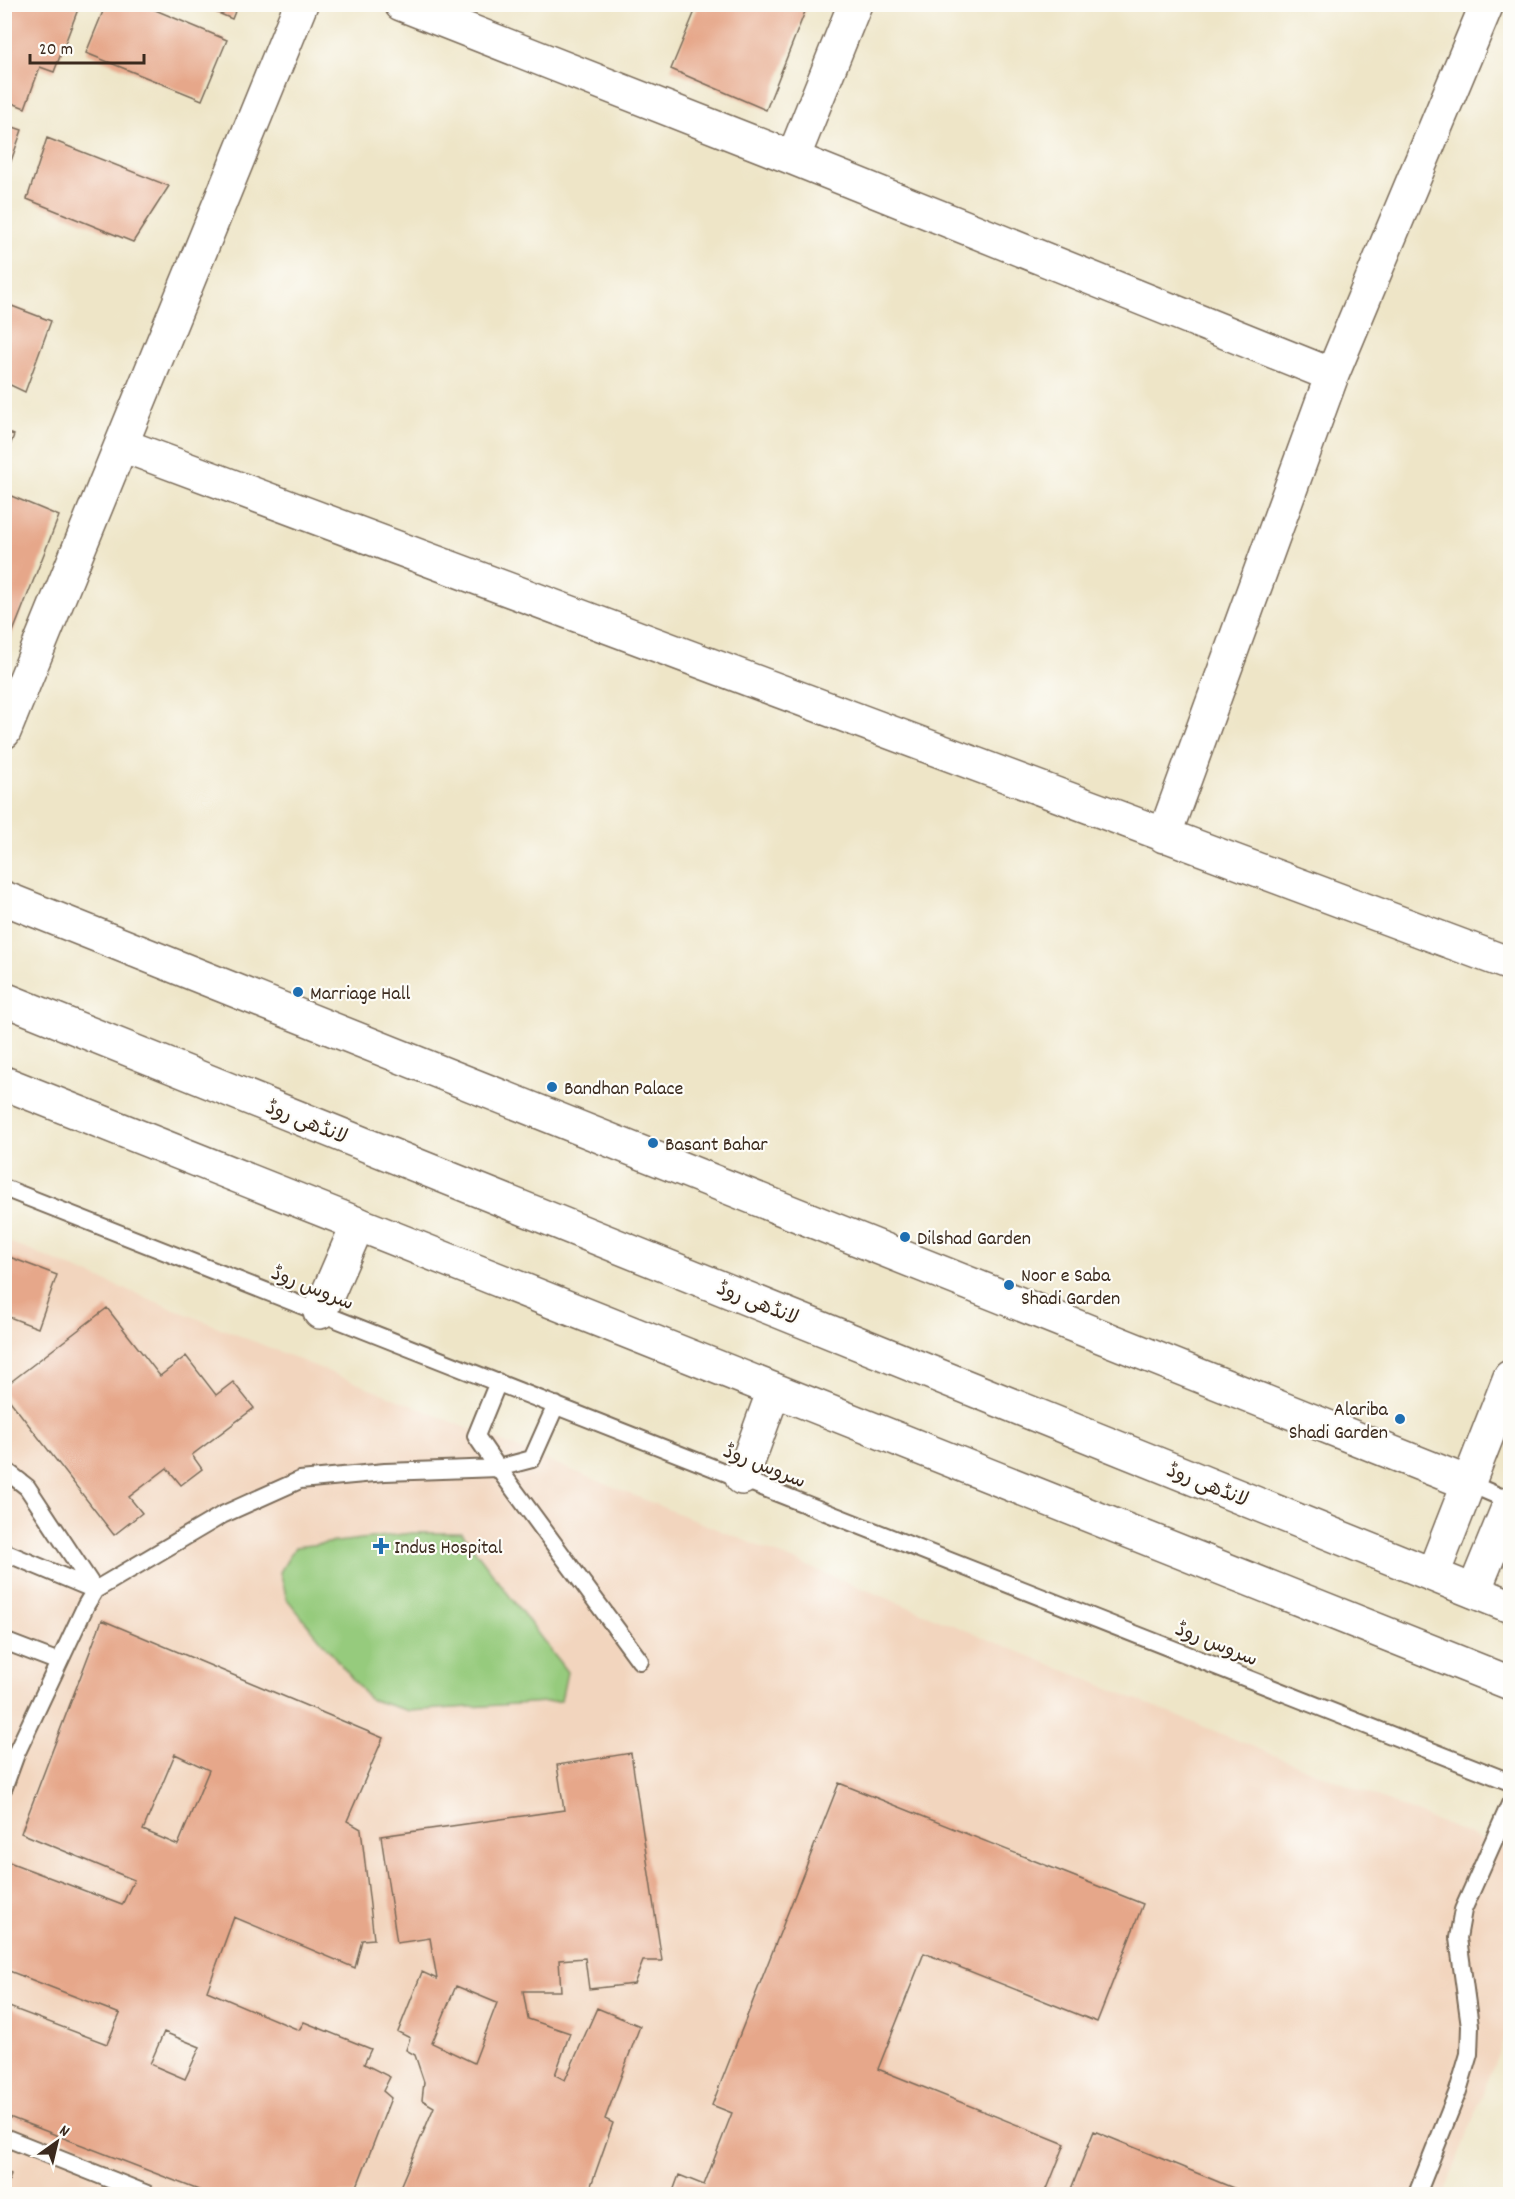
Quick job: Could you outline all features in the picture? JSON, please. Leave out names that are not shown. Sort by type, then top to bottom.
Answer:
[{"type":"street","points":[[4,732],[300,4]]},
{"type":"street","points":[[401,4],[793,158],[1332,375]]},
{"type":"street","points":[[793,158],[855,4]]},
{"type":"street","points":[[1164,836],[1332,375],[1487,4]]},
{"type":"street","points":[[122,445],[1510,964]]},
{"type":"street","points":[[4,898],[1468,1483]]},
{"type":"street","name":"لانڈھی روڈ","points":[[4,999],[1510,1606]]},
{"type":"street","points":[[4,1083],[1510,1683]]},
{"type":"street","points":[[320,1312],[358,1224]]},
{"type":"street","points":[[1433,1574],[1510,1377]]},
{"type":"street","points":[[742,1478],[774,1390]]},
{"type":"street","points":[[1474,1591],[1510,1502]]},
{"type":"lane","name":"سروس روڈ","points":[[4,1188],[1510,1782]]},
{"type":"lane","points":[[498,1382],[476,1436],[640,1660]]},
{"type":"lane","points":[[4,1787],[10,1751],[95,1590],[222,1515],[300,1480],[385,1472],[498,1468],[532,1459],[556,1405]]},
{"type":"lane","points":[[4,1469],[27,1487],[95,1590]]},
{"type":"lane","points":[[1468,1483],[1510,1502]]},
{"type":"lane","points":[[4,1552],[95,1590]]},
{"type":"lane","points":[[4,1641],[59,1662]]},
{"type":"lane","points":[[1417,2194],[1458,2091],[1469,2054],[1470,2026],[1458,1938],[1463,1910],[1510,1804]]},
{"type":"lane","points":[[4,2137],[147,2194]]},
{"type":"shaded area","name":"Indus Hospital","points":[[4,1240],[1510,1851],[1510,2023],[1444,2194],[5,2194]]},
{"type":"green space","points":[[412,1533],[462,1533],[567,1672],[561,1701],[409,1711],[369,1699],[287,1599],[280,1572],[295,1547]]},
{"type":"building","points":[[4,4],[80,4],[54,72],[40,67],[25,108],[4,100]]},
{"type":"building","points":[[106,4],[141,4],[227,40],[202,100],[86,53]]},
{"type":"building","points":[[197,4],[238,4],[232,19]]},
{"type":"building","points":[[698,4],[808,4],[766,110],[671,69]]},
{"type":"building","points":[[4,124],[22,130],[5,178],[4,178]]},
{"type":"building","points":[[47,138],[169,186],[133,242],[27,199]]},
{"type":"building","points":[[4,303],[51,321],[25,392],[4,382]]},
{"type":"building","points":[[4,431],[14,435],[5,459],[4,459]]},
{"type":"building","points":[[4,493],[59,516],[5,652],[4,652]]},
{"type":"building","points":[[4,1255],[57,1275],[38,1328],[4,1315]]},
{"type":"building","points":[[107,1308],[160,1376],[186,1356],[216,1395],[233,1382],[254,1408],[192,1455],[202,1469],[181,1485],[167,1468],[129,1497],[142,1513],[114,1535],[4,1393],[4,1387]]},
{"type":"building","points":[[102,1620],[383,1738],[347,1821],[361,1829],[374,1939],[362,1940],[355,1968],[234,1917],[207,1991],[299,2030],[304,2022],[371,2049],[364,2064],[390,2077],[383,2091],[391,2098],[354,2194],[209,2194],[4,2115],[4,2005],[107,2044],[120,2014],[4,1969],[4,1873],[9,1862],[122,1905],[134,1880],[21,1833]],"holes":[[[175,1754],[209,1770],[178,1845],[143,1830]],[[164,2032],[200,2047],[185,2079],[150,2064]]]},
{"type":"building","points":[[631,1753],[662,1961],[643,1961],[634,1984],[589,1989],[585,1958],[559,1960],[561,1991],[523,1991],[528,2019],[570,2033],[555,2075],[565,2080],[597,2008],[640,2026],[605,2119],[613,2123],[588,2194],[397,2194],[434,2107],[422,2100],[424,2082],[415,2055],[406,2050],[410,2038],[398,2032],[422,1972],[437,1979],[430,1938],[397,1943],[381,1836],[564,1810],[557,1765]],"holes":[[[456,1986],[497,2003],[474,2063],[432,2043]]]},
{"type":"building","points":[[839,1783],[1143,1904],[1097,2022],[924,1953],[878,2069],[1065,2144],[1045,2194],[672,2194],[679,2175],[704,2185],[732,2113],[712,2105]]},
{"type":"building","points":[[1094,2131],[1248,2194],[1069,2194]]},
{"type":"building","points":[[4,2171],[11,2174],[5,2194],[4,2194]]},
{"type":"place","name":"Marriage Hall","points":[[298,992]]},
{"type":"place","name":"Bandhan Palace","points":[[552,1087]]},
{"type":"place","name":"Basant Bahar","points":[[653,1143]]},
{"type":"place","name":"Dilshad Garden","points":[[905,1237]]},
{"type":"place","name":"Noor e Saba Shadi Garden","points":[[1009,1285]]},
{"type":"place","name":"Alariba Shadi Garden","points":[[1400,1419]]},
{"type":"place","name":"Indus Hospital","points":[[381,1546]]}]
